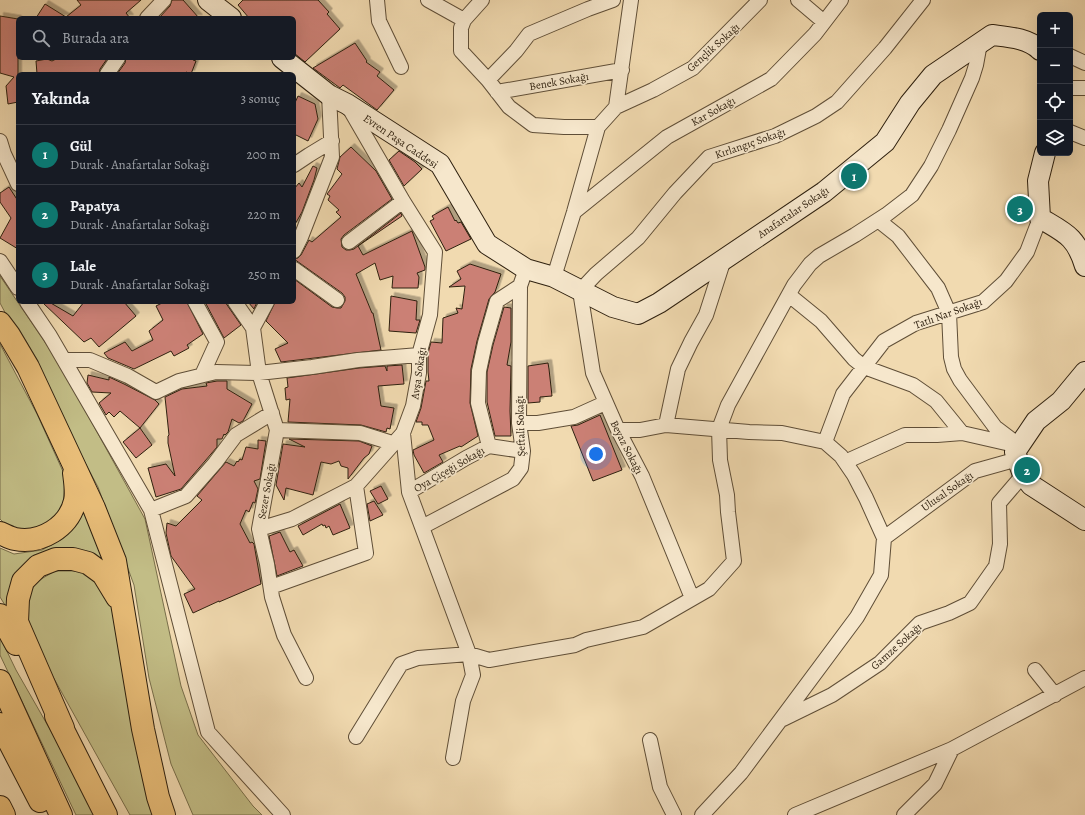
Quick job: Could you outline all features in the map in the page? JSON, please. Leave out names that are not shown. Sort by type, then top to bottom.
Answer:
[{"type":"highway","points":[[5,329],[28,367],[94,508],[115,561],[143,729],[158,797],[164,815]]},
{"type":"highway","points":[[0,533],[15,539],[30,539],[48,535],[66,521],[75,500],[74,465]]},
{"type":"highway","points":[[106,815],[63,728],[17,622],[18,599],[23,581],[38,566],[56,559],[73,559],[88,563],[103,574],[114,590],[124,611]]},
{"type":"highway","points":[[0,614],[63,728]]},
{"type":"highway","points":[[0,681],[61,815]]},
{"type":"highway","points":[[0,724],[47,815]]},
{"type":"highway","points":[[149,757],[175,815]]},
{"type":"highway","points":[[79,762],[116,815]]},
{"type":"highway","points":[[0,807],[4,815]]},
{"type":"main road","points":[[208,0],[228,16]]},
{"type":"main road","name":"Anafartalar Sokağı","points":[[580,291],[613,307],[638,314],[659,302],[824,192],[885,142],[910,103],[933,75],[992,34],[1016,38],[1037,47]]},
{"type":"main road","name":"Evren Paşa Caddesi","points":[[285,60],[329,95],[347,104],[440,164],[487,244],[523,277],[554,277],[580,291]]},
{"type":"main road","points":[[1043,156],[1038,181],[1040,218],[1069,235],[1081,252],[1085,266]]},
{"type":"main road","points":[[1085,372],[1061,401],[1036,421],[1020,460],[1031,485],[1085,520]]},
{"type":"street","points":[[149,16],[164,0]]},
{"type":"street","points":[[377,0],[379,21],[401,67]]},
{"type":"street","points":[[428,0],[464,20]]},
{"type":"street","points":[[482,0],[464,20],[461,28],[461,51],[488,80],[509,107],[533,125],[598,127]]},
{"type":"street","points":[[488,80],[516,51],[529,34],[586,4],[612,0]]},
{"type":"street","points":[[554,277],[598,127],[616,107],[631,0]]},
{"type":"street","name":"Gençlik Sokağı","points":[[616,107],[653,90],[693,68],[760,0]]},
{"type":"street","points":[[798,0],[824,22]]},
{"type":"street","name":"Kar Sokağı","points":[[574,212],[667,137],[771,79],[815,34],[841,0]]},
{"type":"street","name":"Kırlangıç Sokağı","points":[[580,291],[596,274],[638,238],[675,192],[709,157],[775,136],[816,116],[837,102],[885,48],[922,0]]},
{"type":"street","points":[[356,737],[401,664],[418,658],[468,654],[489,660],[575,645],[586,640],[643,627],[709,589],[734,561],[727,495],[720,460],[719,429],[732,398],[788,295],[806,270],[819,256],[878,220],[912,195],[931,166],[949,130],[972,78],[980,43]]},
{"type":"street","points":[[1073,57],[1085,63]]},
{"type":"street","points":[[108,72],[117,60]]},
{"type":"street","name":"Benek Sokağı","points":[[497,92],[622,70]]},
{"type":"street","points":[[1073,88],[1085,88]]},
{"type":"street","points":[[296,247],[332,157],[329,95]]},
{"type":"street","name":"Avşa Sokağı","points":[[347,104],[402,201],[435,252],[430,314],[419,355],[419,373],[413,406],[403,433],[409,492],[468,654],[473,674],[463,701],[453,758]]},
{"type":"street","points":[[1073,133],[1085,138]]},
{"type":"street","points":[[0,141],[4,154],[16,180]]},
{"type":"street","points":[[296,164],[332,141]]},
{"type":"street","points":[[350,242],[402,201]]},
{"type":"street","name":"Tatlı Nar Sokağı","points":[[825,442],[843,394],[884,341],[916,323],[983,302],[1006,281],[1027,252],[1040,218]]},
{"type":"street","points":[[878,220],[898,236],[938,288],[949,313],[951,357],[954,369],[960,380],[1020,460]]},
{"type":"street","points":[[666,425],[678,369],[690,342],[706,315],[724,259]]},
{"type":"street","points":[[0,261],[16,285]]},
{"type":"street","points":[[296,270],[337,300]]},
{"type":"street","name":"Şeftali Sokağı","points":[[422,527],[513,479],[521,468],[523,452],[519,423],[523,277]]},
{"type":"street","name":"Oya Çiçeği Sokağı","points":[[489,446],[478,403],[479,371],[497,301],[523,277]]},
{"type":"street","name":"Beyaz Sokağı","points":[[580,291],[593,373],[605,403],[642,476],[692,598]]},
{"type":"street","points":[[788,295],[821,321],[854,359],[864,366],[913,385],[936,401],[962,433],[1020,460]]},
{"type":"street","points":[[28,304],[64,360],[151,510],[208,732],[283,815]]},
{"type":"street","points":[[196,304],[217,342],[202,375]]},
{"type":"street","points":[[236,304],[253,328],[266,304]]},
{"type":"street","name":"Sezer Sokağı","points":[[253,328],[259,373],[277,430],[259,529],[272,597],[284,635],[306,678]]},
{"type":"street","points":[[64,360],[90,360],[128,376],[156,392],[179,381],[216,372],[259,373],[358,360],[419,355]]},
{"type":"street","points":[[519,423],[574,417],[605,403]]},
{"type":"street","points":[[151,510],[186,496],[215,463],[236,435],[272,413]]},
{"type":"street","points":[[618,430],[640,430],[666,425],[749,432],[782,433],[825,442],[841,456],[845,462],[866,498],[884,538],[880,575],[857,617],[741,773],[702,815]]},
{"type":"street","points":[[277,430],[360,433],[392,443]]},
{"type":"street","points":[[259,529],[292,519],[356,486],[392,443],[403,433]]},
{"type":"street","points":[[845,462],[886,442],[905,435],[962,433]]},
{"type":"street","name":"Oya Çiçeği Sokağı","points":[[409,492],[489,446],[523,452]]},
{"type":"street","name":"Ulusal Sokağı","points":[[884,538],[976,471],[1020,460]]},
{"type":"street","name":"Gamze Sokağı","points":[[781,719],[832,695],[880,663],[920,623],[949,613],[970,603],[996,566],[1000,544],[999,503],[1020,460]]},
{"type":"street","points":[[271,587],[366,552],[356,486]]},
{"type":"street","points":[[1035,670],[1055,695]]},
{"type":"street","points":[[794,815],[952,749],[1085,678]]},
{"type":"street","points":[[650,740],[660,787],[674,815]]},
{"type":"street","points":[[904,815],[936,784],[952,749]]},
{"type":"shaded area","points":[[0,276],[16,300],[16,304],[19,304],[59,363],[145,519],[181,686],[198,735],[253,806],[262,815],[193,815],[171,764],[149,678],[134,585],[98,487],[0,303]]},
{"type":"shaded area","points":[[0,344],[37,414],[65,476],[63,508],[51,524],[32,532],[10,529],[0,519]]},
{"type":"shaded area","points":[[83,503],[108,568],[41,556],[13,618],[0,597],[0,548],[14,554],[42,550],[62,539],[77,522]]},
{"type":"shaded area","points":[[55,571],[81,571],[99,581],[115,605],[157,815],[130,815],[42,657],[29,623],[26,601],[36,582]]},
{"type":"shaded area","points":[[0,637],[16,670],[99,815],[76,815],[0,655]]},
{"type":"building","points":[[77,0],[141,0],[126,13],[128,16],[67,16],[81,5]]},
{"type":"building","points":[[172,0],[183,0],[197,16],[161,16],[170,6]]},
{"type":"building","points":[[243,0],[318,0],[329,12],[327,14],[340,29],[305,62],[296,55],[296,16],[247,16],[238,5]]},
{"type":"building","points":[[45,4],[64,16],[37,16]]},
{"type":"building","points":[[0,16],[16,19],[16,60],[18,60],[18,72],[16,72],[16,102],[8,104],[6,86],[14,77],[0,73]]},
{"type":"building","points":[[355,43],[367,61],[366,62],[380,72],[377,76],[394,90],[377,110],[343,85],[340,88],[313,68]]},
{"type":"building","points":[[106,60],[99,72],[37,72],[36,61]]},
{"type":"building","points":[[126,60],[196,61],[192,72],[118,72]]},
{"type":"building","points":[[298,96],[315,104],[318,119],[308,141],[296,135],[296,100]]},
{"type":"building","points":[[351,147],[376,171],[392,199],[344,235],[341,239],[342,247],[346,250],[354,249],[401,213],[402,216],[358,246],[363,255],[412,231],[425,270],[417,273],[419,277],[418,288],[392,288],[393,276],[380,280],[375,263],[356,274],[373,313],[381,350],[281,362],[275,349],[288,343],[266,321],[274,304],[296,304],[296,280],[332,307],[341,308],[345,301],[345,297],[342,293],[296,260],[296,258],[301,255],[309,240],[312,242],[341,217],[336,212],[339,210],[328,200],[330,196],[327,194],[342,174],[337,169],[340,157]]},
{"type":"building","points":[[399,151],[422,169],[404,186],[389,160]]},
{"type":"building","points":[[313,166],[317,168],[302,212],[296,222],[296,187],[299,183],[302,187]]},
{"type":"building","points":[[9,187],[16,198],[16,248],[0,238],[11,218],[0,202],[0,193]]},
{"type":"building","points":[[448,207],[455,221],[456,220],[458,223],[461,222],[471,239],[446,251],[430,221],[434,219],[432,216]]},
{"type":"building","points":[[470,264],[501,274],[495,292],[489,299],[471,369],[470,403],[478,436],[461,447],[460,446],[439,455],[443,462],[424,473],[414,455],[413,450],[434,440],[428,425],[422,425],[422,422],[416,422],[421,408],[426,381],[429,381],[428,353],[431,342],[442,343],[443,318],[458,313],[456,308],[462,309],[465,286],[449,287],[461,279],[457,271]]},
{"type":"building","points":[[391,296],[417,301],[416,320],[420,320],[416,333],[389,331]]},
{"type":"building","points":[[44,304],[52,304],[73,316],[82,304],[126,304],[136,316],[99,347],[91,338],[84,342]]},
{"type":"building","points":[[160,304],[188,304],[203,334],[187,345],[189,348],[174,356],[171,351],[134,369],[108,358],[104,353],[125,342],[132,351],[153,340],[149,331],[163,320],[156,306]]},
{"type":"building","points":[[206,304],[226,304],[241,325],[224,338]]},
{"type":"building","points":[[250,304],[256,304],[254,309]]},
{"type":"building","points":[[504,307],[511,308],[511,342],[507,365],[511,366],[511,436],[495,436],[487,402],[487,372]]},
{"type":"building","points":[[548,363],[552,396],[540,397],[540,402],[528,403],[528,366]]},
{"type":"building","points":[[402,365],[404,384],[378,386],[381,406],[394,408],[390,429],[387,428],[386,432],[361,425],[288,422],[290,399],[286,400],[285,388],[288,387],[287,378],[385,366],[387,371],[387,366]]},
{"type":"building","points":[[88,375],[109,380],[109,377],[155,400],[159,404],[140,428],[120,411],[114,417],[109,412],[106,415],[99,403],[111,393],[92,392],[87,383]]},
{"type":"building","points":[[227,381],[227,389],[252,404],[243,421],[239,423],[232,419],[228,432],[225,435],[224,434],[222,439],[217,439],[217,447],[181,489],[156,497],[148,468],[166,464],[175,476],[168,443],[169,435],[165,397],[182,389],[207,386],[206,383]]},
{"type":"building","points":[[600,415],[622,470],[593,481],[571,426],[578,425]]},
{"type":"building","points":[[140,428],[152,445],[136,458],[123,442]]},
{"type":"building","points":[[289,439],[359,441],[372,446],[369,454],[364,458],[348,479],[348,468],[341,466],[339,461],[331,464],[321,462],[313,495],[286,488],[284,500],[276,485],[283,444],[305,447]]},
{"type":"building","points":[[258,440],[266,441],[260,479],[254,481],[258,489],[255,503],[253,502],[249,512],[246,510],[240,524],[250,543],[252,542],[254,544],[261,584],[193,613],[184,594],[195,589],[171,556],[166,533],[167,523],[176,526],[202,500],[197,496],[226,462],[234,466],[237,461],[238,462],[240,459],[242,460],[246,447],[258,449]]},
{"type":"building","points":[[381,486],[388,499],[378,504],[370,491]]},
{"type":"building","points":[[374,501],[383,515],[370,521],[367,504]]},
{"type":"building","points":[[340,504],[350,528],[333,535],[329,526],[326,528],[325,525],[323,526],[322,524],[303,535],[298,526]]},
{"type":"building","points":[[280,532],[290,552],[294,550],[303,566],[277,576],[269,536]]},
{"type":"place","name":"Gül","points":[[854,176]]},
{"type":"place","name":"Lale","points":[[1020,209]]},
{"type":"place","name":"Papatya","points":[[1027,470]]}]
